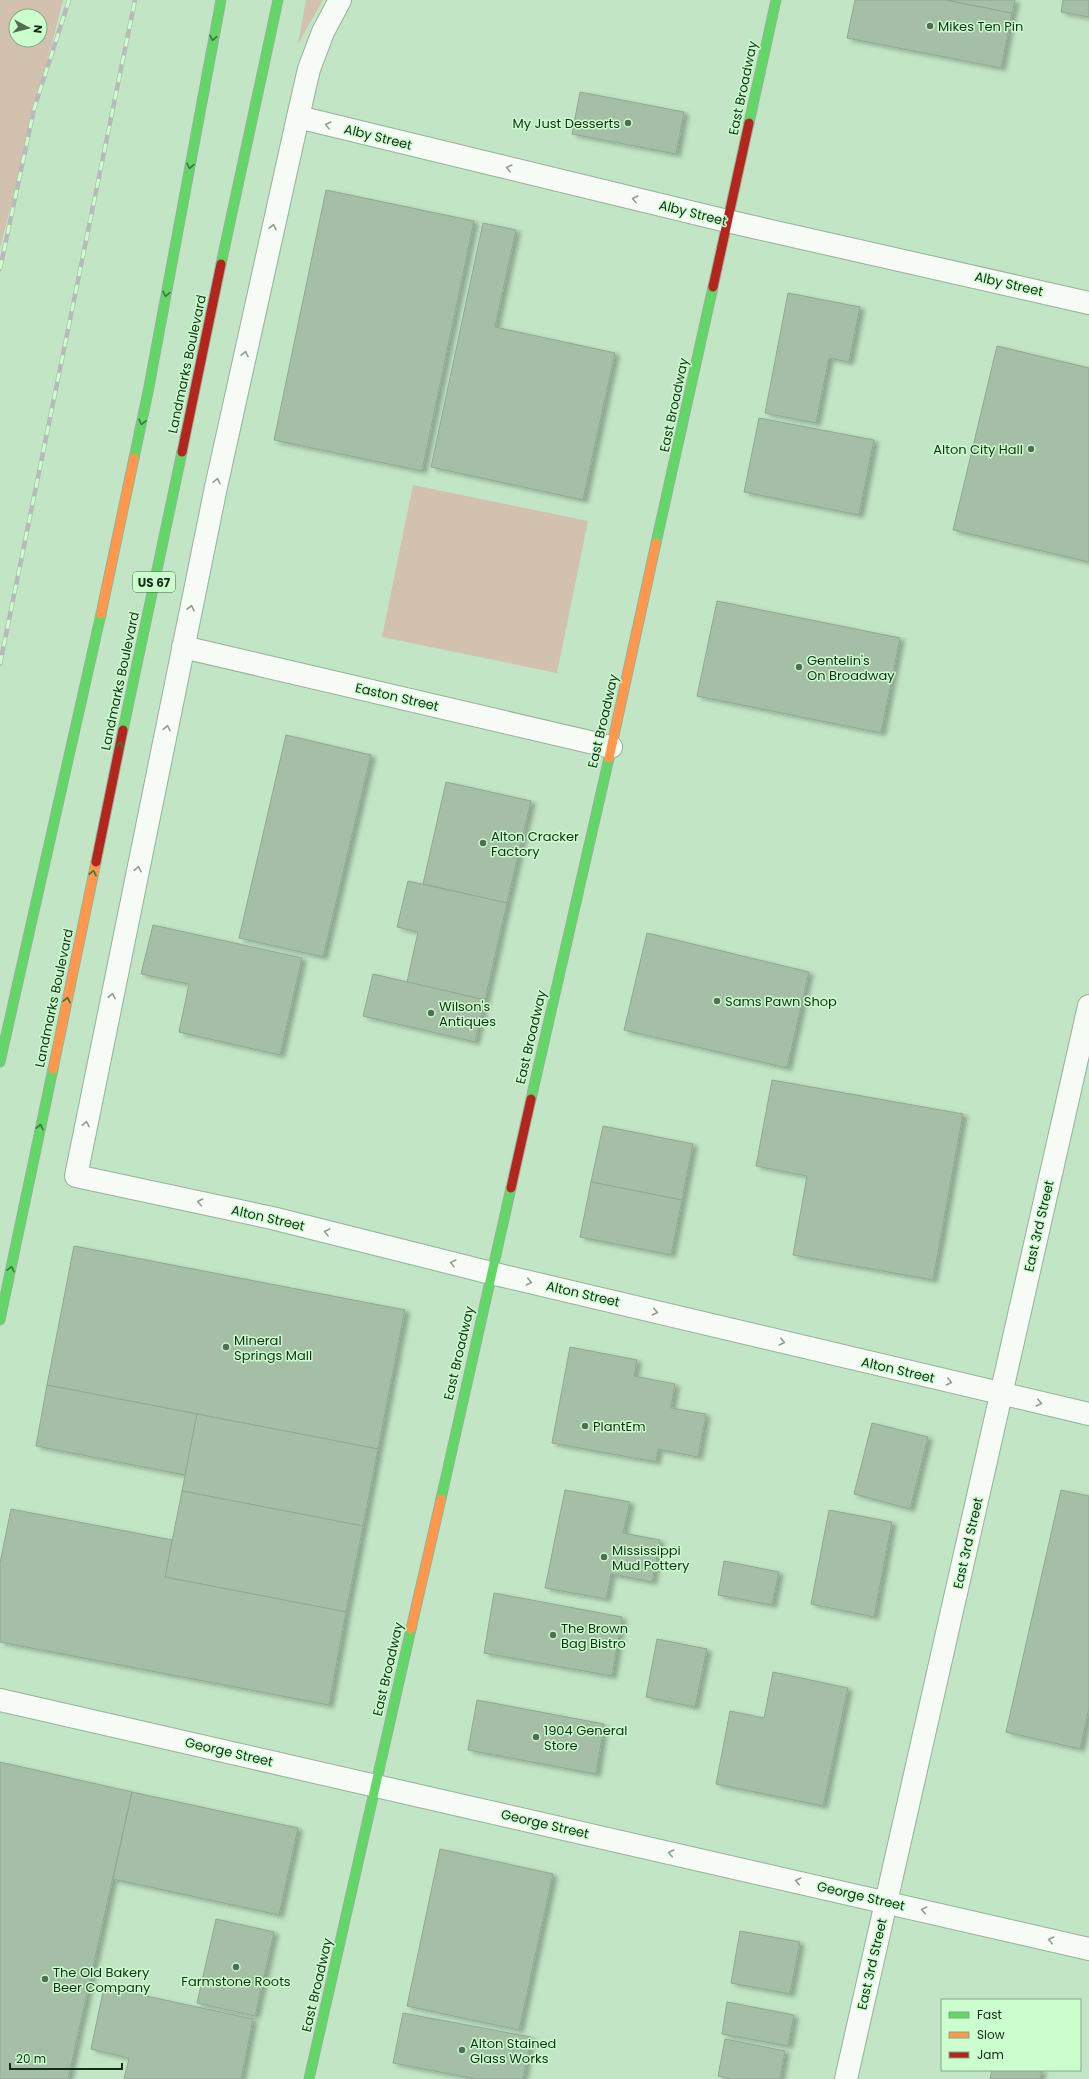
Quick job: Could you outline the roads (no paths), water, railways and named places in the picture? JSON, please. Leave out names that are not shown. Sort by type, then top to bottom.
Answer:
[{"type":"main road","points":[[0,1062],[82,701],[148,392],[221,0]]},
{"type":"main road","name":"Landmarks Boulevard","points":[[0,1320],[238,181],[278,0]]},
{"type":"main road","name":"East Broadway","points":[[309,2079],[611,747],[776,0]]},
{"type":"street","points":[[183,647],[216,487],[309,69],[323,32],[340,0]]},
{"type":"street","name":"Alby Street","points":[[298,118],[727,221],[1089,303]]},
{"type":"street","name":"Easton Street","points":[[183,647],[611,747]]},
{"type":"street","name":"Alton Street","points":[[183,647],[76,1176],[272,1218],[491,1273],[1089,1414]]},
{"type":"street","name":"East 3rd Street","points":[[846,2079],[1089,1006]]},
{"type":"street","name":"George Street","points":[[0,1700],[1089,1948]]},
{"type":"railway","points":[[0,269],[34,109],[69,0]]},
{"type":"railway","points":[[0,664],[135,0]]},
{"type":"place","name":"Mikes Ten Pin","points":[[930,26]]},
{"type":"place","name":"My Just Desserts","points":[[628,123]]},
{"type":"place","name":"Alton City Hall","points":[[1031,449]]},
{"type":"place","name":"Gentelin's On Broadway","points":[[799,667]]},
{"type":"place","name":"Alton Cracker Factory","points":[[483,843]]},
{"type":"place","name":"Sams Pawn Shop","points":[[717,1001]]},
{"type":"place","name":"Wilson's Antiques","points":[[431,1013]]},
{"type":"place","name":"Mineral Springs Mall","points":[[226,1347]]},
{"type":"place","name":"PlantEm","points":[[585,1426]]},
{"type":"place","name":"Mississippi Mud Pottery","points":[[604,1557]]},
{"type":"place","name":"The Brown Bag Bistro","points":[[553,1635]]},
{"type":"place","name":"1904 General Store","points":[[536,1737]]},
{"type":"place","name":"Farmstone Roots","points":[[236,1967]]},
{"type":"place","name":"The Old Bakery Beer Company","points":[[45,1979]]},
{"type":"place","name":"Alton Stained Glass Works","points":[[462,2050]]}]
